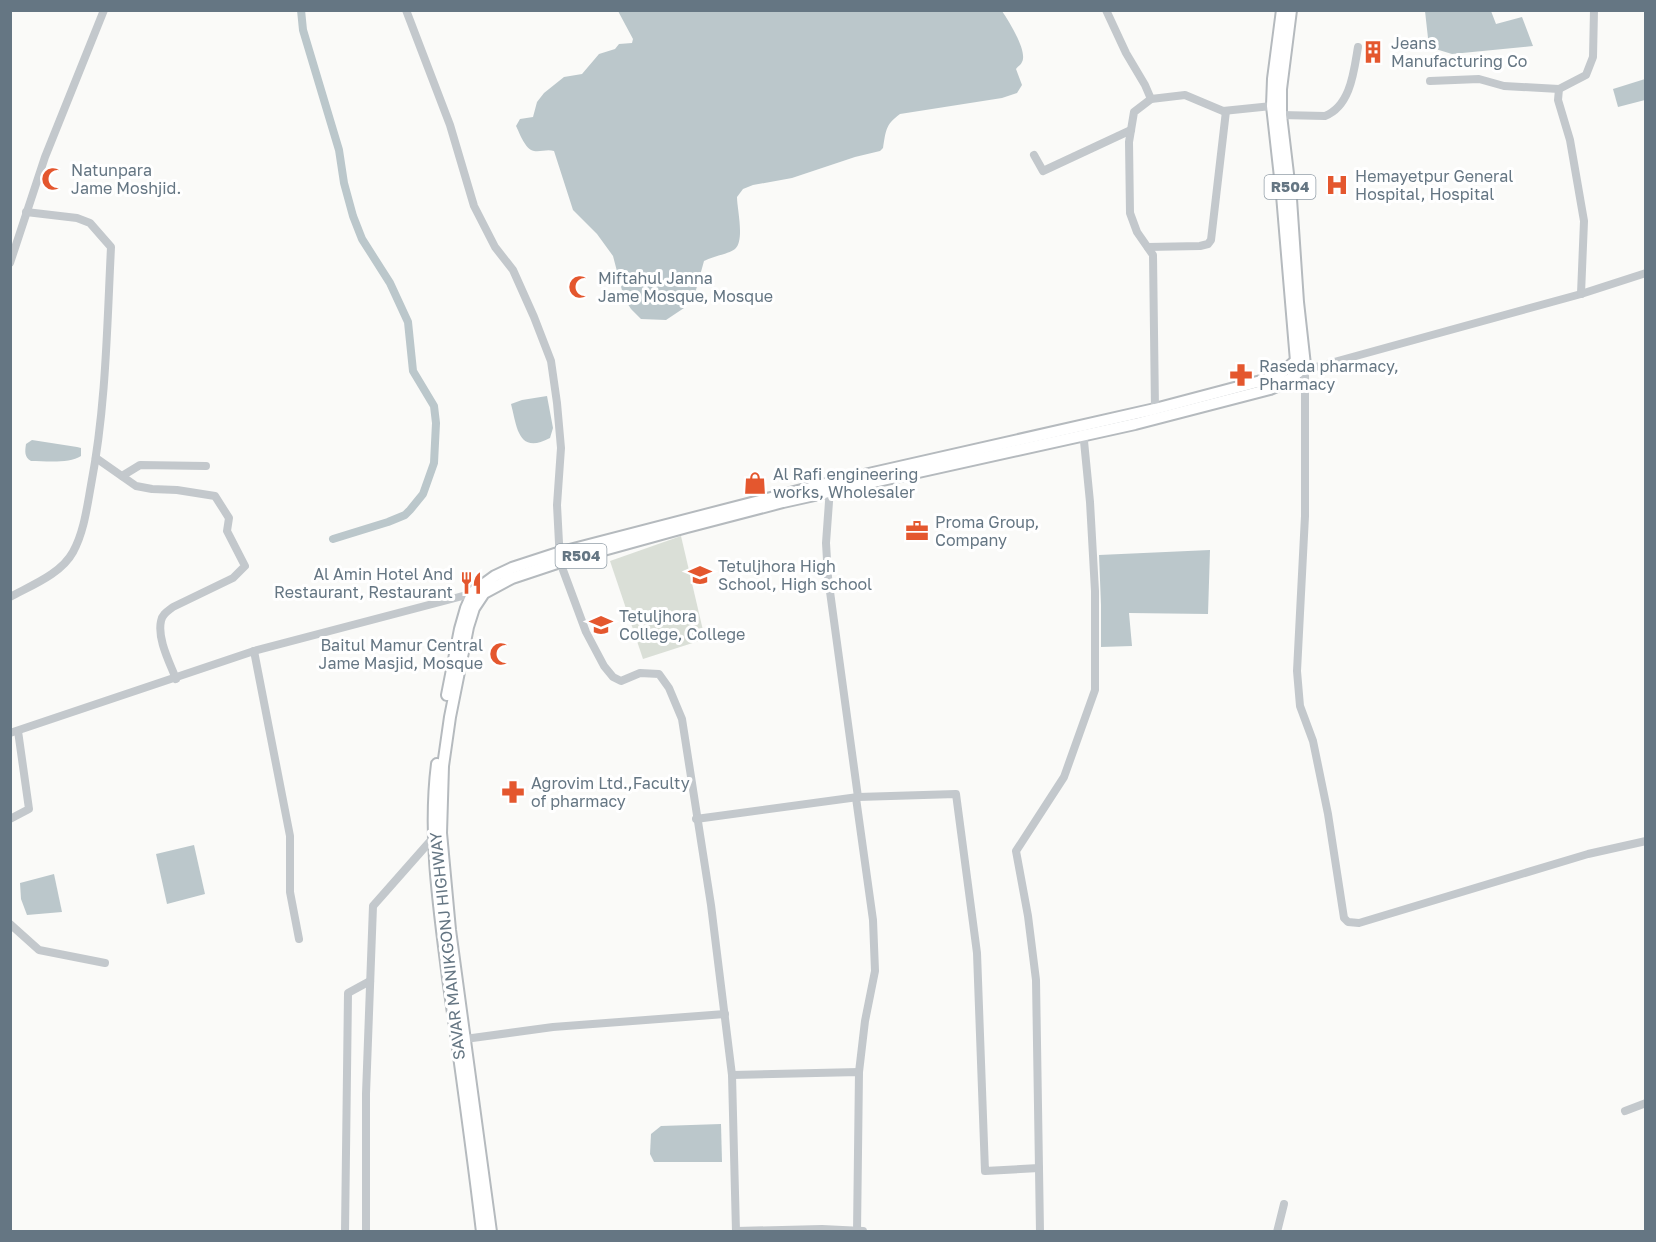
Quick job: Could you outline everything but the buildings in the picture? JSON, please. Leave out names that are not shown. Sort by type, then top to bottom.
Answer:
[{"type":"main road","name":"R504","points":[[1282,10],[1273,79],[1272,106],[1302,369]]},
{"type":"main road","name":"R504","points":[[1291,10],[1281,89],[1281,115],[1291,199],[1302,369]]},
{"type":"main road","name":"R504","points":[[491,1232],[445,880],[441,833],[441,795],[450,717],[463,648],[478,592],[495,576],[559,558],[830,487],[1083,429],[1302,369]]},
{"type":"main road","name":"R504","points":[[1083,429],[1135,424],[1270,389],[1286,382],[1302,369]]},
{"type":"main road","name":"SAVAR MANIKGONJ HIGHWAY","points":[[478,592],[466,608],[460,629],[442,720],[434,786],[433,838],[441,918],[482,1232]]},
{"type":"street","points":[[10,263],[45,157],[104,10]]},
{"type":"street","points":[[406,10],[450,125],[474,206],[495,248],[513,270],[551,362],[561,448],[557,505],[559,558],[586,632],[613,677],[621,681],[640,673],[658,674],[669,688],[682,720],[711,905],[732,1075],[736,1231],[859,1231],[859,1072],[865,1021],[875,971],[873,920],[828,577],[826,543],[830,487]]},
{"type":"street","points":[[1106,10],[1151,99]]},
{"type":"street","points":[[1430,81],[1479,80],[1504,86],[1558,89],[1586,75],[1593,57],[1594,10]]},
{"type":"street","points":[[1281,115],[1325,116],[1331,114],[1351,86],[1358,47]]},
{"type":"street","points":[[1558,89],[1558,100],[1570,140],[1584,220],[1581,294]]},
{"type":"street","points":[[1155,409],[1154,255],[1137,232],[1130,213],[1129,142],[1134,112],[1151,99],[1185,95],[1226,111],[1272,106]]},
{"type":"street","points":[[1148,247],[1200,246],[1208,244],[1211,240],[1226,111]]},
{"type":"street","points":[[1034,155],[1043,171],[1131,130]]},
{"type":"street","points":[[10,597],[58,569],[73,552],[85,516],[96,458],[107,356],[111,248],[90,223],[77,218],[26,212]]},
{"type":"street","points":[[1646,273],[1581,294],[1302,369],[1305,516],[1296,671],[1300,706],[1313,741],[1328,814],[1344,918],[1348,922],[1359,922],[1588,854],[1646,841]]},
{"type":"street","points":[[1040,1232],[1036,980],[1017,851],[1064,777],[1095,690],[1094,580],[1083,429]]},
{"type":"street","points":[[96,458],[128,482],[152,489],[216,496],[229,518],[227,531],[245,566],[233,578],[187,599],[164,613],[161,621],[161,632],[176,679]]},
{"type":"street","points":[[122,476],[140,465],[206,466]]},
{"type":"street","points":[[10,819],[29,809],[14,732],[254,651],[478,592]]},
{"type":"street","points":[[254,651],[290,836],[290,892],[299,939]]},
{"type":"street","points":[[696,819],[857,798],[956,794],[977,953],[985,1171],[1039,1168]]},
{"type":"street","points":[[366,1232],[366,1094],[373,906],[433,838]]},
{"type":"street","points":[[10,924],[39,950],[105,963]]},
{"type":"street","points":[[345,1232],[348,993],[370,981]]},
{"type":"street","points":[[465,1039],[553,1027],[725,1014]]},
{"type":"street","points":[[732,1075],[859,1072]]},
{"type":"street","points":[[1625,1112],[1646,1103]]},
{"type":"street","points":[[1277,1232],[1284,1204]]},
{"type":"shaded area","points":[[618,11],[1002,11],[1022,51],[1022,62],[1016,69],[1022,85],[1017,93],[1002,98],[900,114],[889,125],[883,148],[880,151],[792,178],[743,189],[737,197],[740,239],[735,249],[704,261],[696,290],[684,308],[666,320],[641,319],[624,298],[613,256],[597,234],[573,210],[554,151],[531,150],[523,141],[516,126],[520,119],[533,117],[537,102],[544,93],[564,77],[582,74],[599,54],[615,49],[619,44],[632,43],[633,39]]},
{"type":"shaded area","points":[[1425,11],[1491,11],[1496,24],[1522,17],[1533,46],[1452,54],[1429,47]]},
{"type":"shaded area","points":[[1645,79],[1645,100],[1618,107],[1613,89]]},
{"type":"shaded area","points":[[547,396],[553,428],[550,438],[531,443],[525,441],[518,429],[511,404]]},
{"type":"shaded area","points":[[32,440],[81,448],[81,456],[64,461],[31,461],[26,456],[25,449],[26,444]]},
{"type":"shaded area","points":[[681,536],[705,639],[643,659],[610,561]]},
{"type":"shaded area","points":[[1210,550],[1208,614],[1129,613],[1132,646],[1101,647],[1099,555]]},
{"type":"shaded area","points":[[194,845],[205,894],[167,904],[156,854]]},
{"type":"shaded area","points":[[54,874],[62,912],[27,915],[21,899],[20,883]]},
{"type":"shaded area","points":[[721,1124],[722,1162],[654,1162],[650,1154],[651,1134],[661,1126]]},
{"type":"waterway","points":[[301,10],[303,30],[339,150],[344,183],[353,216],[362,239],[390,283],[408,322],[413,371],[434,406],[436,423],[434,463],[423,494],[410,510],[405,515],[388,522],[333,539]]},
{"type":"place","name":"Jeans Manufacturing Co","points":[[1373,52]]},
{"type":"place","name":"Natunpara Jame Moshjid.","points":[[53,179]]},
{"type":"place","name":"Hemayetpur General Hospital, Hospital","points":[[1337,185]]},
{"type":"place","name":"Miftahul Janna Jame Mosque, Mosque","points":[[580,287]]},
{"type":"place","name":"Raseda pharmacy, Pharmacy","points":[[1241,375]]},
{"type":"place","name":"Al Rafi engineering works, Wholesaler","points":[[755,483]]},
{"type":"place","name":"Proma Group, Company","points":[[917,531]]},
{"type":"place","name":"Tetuljhora High School, High school","points":[[700,575]]},
{"type":"place","name":"Al Amin Hotel And Restaurant, Restaurant","points":[[471,583]]},
{"type":"place","name":"Tetuljhora College, College","points":[[601,625]]},
{"type":"place","name":"Baitul Mamur Central Jame Masjid, Mosque","points":[[501,654]]},
{"type":"place","name":"Agrovim Ltd.,Faculty of pharmacy","points":[[513,792]]}]
